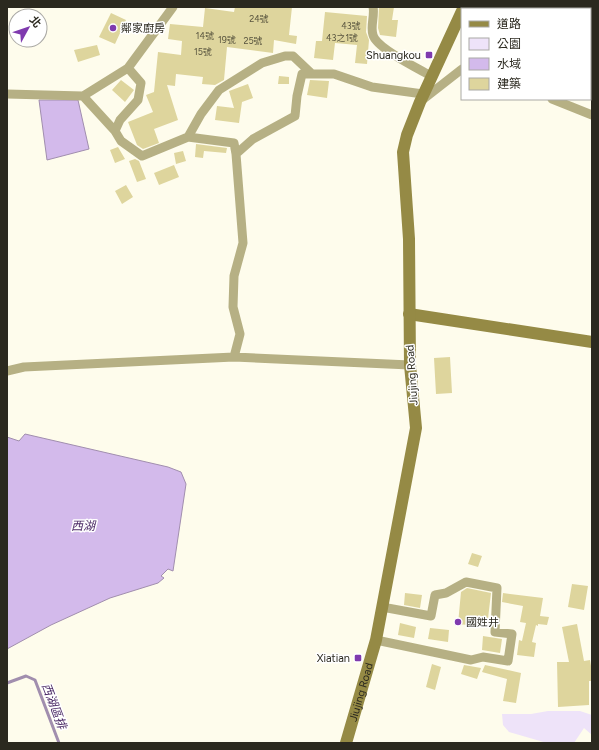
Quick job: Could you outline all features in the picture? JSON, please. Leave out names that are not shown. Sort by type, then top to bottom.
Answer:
[{"type":"main road","name":"Jiujing Road","points":[[346,743],[376,640],[416,428],[410,365],[409,239],[403,152],[407,135],[421,98],[461,13]]},
{"type":"main road","points":[[409,314],[592,342]]},
{"type":"street","points":[[7,94],[83,96],[128,68],[172,7]]},
{"type":"street","points":[[373,7],[372,34],[374,39],[382,46],[431,76]]},
{"type":"street","points":[[188,137],[201,114],[219,90],[262,63],[284,56],[293,56],[310,73]]},
{"type":"street","points":[[115,131],[120,120],[138,100],[141,84],[128,68]]},
{"type":"street","points":[[236,154],[253,139],[295,116],[297,96],[302,74],[334,74],[372,87],[421,98],[461,70]]},
{"type":"street","points":[[83,96],[115,131],[121,141],[142,156],[188,137],[234,143],[243,243],[234,276],[233,307],[240,334],[234,357]]},
{"type":"street","points":[[554,100],[592,115]]},
{"type":"street","points":[[7,371],[24,367],[234,357],[410,365]]},
{"type":"street","points":[[376,640],[471,660],[482,657],[508,661],[512,634],[495,632],[497,588],[466,582],[446,593],[435,594],[431,616],[382,607]]},
{"type":"green space","points":[[548,711],[580,711],[592,715],[592,735],[584,728],[574,743],[547,743],[509,732],[503,725],[502,714],[531,714]]},
{"type":"water","points":[[39,100],[78,100],[89,149],[47,160]]},
{"type":"water","name":"西湖","points":[[25,434],[168,467],[181,472],[186,484],[173,571],[168,569],[161,576],[164,578],[158,583],[110,598],[51,625],[7,649],[7,437],[19,441]]},
{"type":"building","points":[[235,7],[292,7],[289,35],[297,36],[296,44],[274,40],[273,53],[227,47],[224,80],[215,85],[202,84],[203,77],[176,74],[175,86],[167,85],[178,120],[154,129],[159,143],[143,149],[137,145],[128,122],[153,112],[146,95],[154,92],[158,52],[181,55],[182,41],[168,39],[170,24],[203,27],[205,8],[234,12]]},
{"type":"building","points":[[379,7],[394,7],[392,20],[398,20],[396,37],[380,35],[378,28]]},
{"type":"building","points":[[325,12],[367,16],[366,32],[369,40],[367,64],[355,63],[357,45],[335,43],[333,60],[314,58],[316,41],[322,41]]},
{"type":"building","name":"鄰家廚房","points":[[111,13],[126,20],[115,44],[99,37]]},
{"type":"building","points":[[97,45],[100,55],[78,62],[74,50]]},
{"type":"building","points":[[279,76],[289,77],[289,84],[278,84]]},
{"type":"building","points":[[121,80],[134,90],[125,102],[112,90]]},
{"type":"building","points":[[310,80],[329,81],[327,98],[307,95]]},
{"type":"building","points":[[248,84],[253,98],[242,102],[239,123],[215,120],[217,106],[234,108],[229,91]]},
{"type":"building","points":[[196,144],[227,148],[226,153],[204,151],[203,158],[195,157]]},
{"type":"building","points":[[118,147],[125,159],[115,163],[110,150]]},
{"type":"building","points":[[183,151],[186,161],[176,164],[174,153]]},
{"type":"building","points":[[135,159],[139,161],[146,179],[137,182],[129,161]]},
{"type":"building","points":[[174,165],[179,177],[159,185],[154,173]]},
{"type":"building","points":[[126,185],[133,197],[122,204],[115,191]]},
{"type":"building","points":[[450,357],[452,393],[436,394],[434,358]]},
{"type":"building","points":[[472,553],[482,556],[478,567],[468,564]]},
{"type":"building","points":[[572,584],[588,586],[584,610],[568,607]]},
{"type":"building","points":[[467,588],[491,593],[487,627],[458,624],[461,592]]},
{"type":"building","points":[[405,593],[422,595],[420,608],[404,605]]},
{"type":"building","points":[[503,593],[543,598],[540,616],[549,617],[547,625],[536,625],[532,642],[536,643],[534,657],[517,655],[519,640],[522,641],[526,623],[520,622],[523,606],[502,602]]},
{"type":"building","points":[[400,623],[416,627],[414,638],[398,635]]},
{"type":"building","points":[[577,624],[584,661],[590,660],[592,672],[592,681],[589,681],[589,705],[558,707],[557,662],[569,662],[562,627]]},
{"type":"building","points":[[430,628],[449,630],[448,642],[428,639]]},
{"type":"building","points":[[483,636],[502,639],[500,653],[482,650]]},
{"type":"building","points":[[432,664],[441,667],[435,690],[426,687]]},
{"type":"building","points":[[464,665],[481,668],[477,679],[461,674]]},
{"type":"building","points":[[485,665],[521,673],[516,703],[503,701],[507,679],[482,672]]},
{"type":"waterway","name":"西湖區排","points":[[7,683],[26,676],[35,680],[59,743]]},
{"type":"place","name":"鄰家廚房","points":[[113,28]]},
{"type":"place","name":"Shuangkou","points":[[429,55]]},
{"type":"place","name":"國姓井","points":[[458,622]]},
{"type":"place","name":"Xiatian","points":[[358,658]]}]
